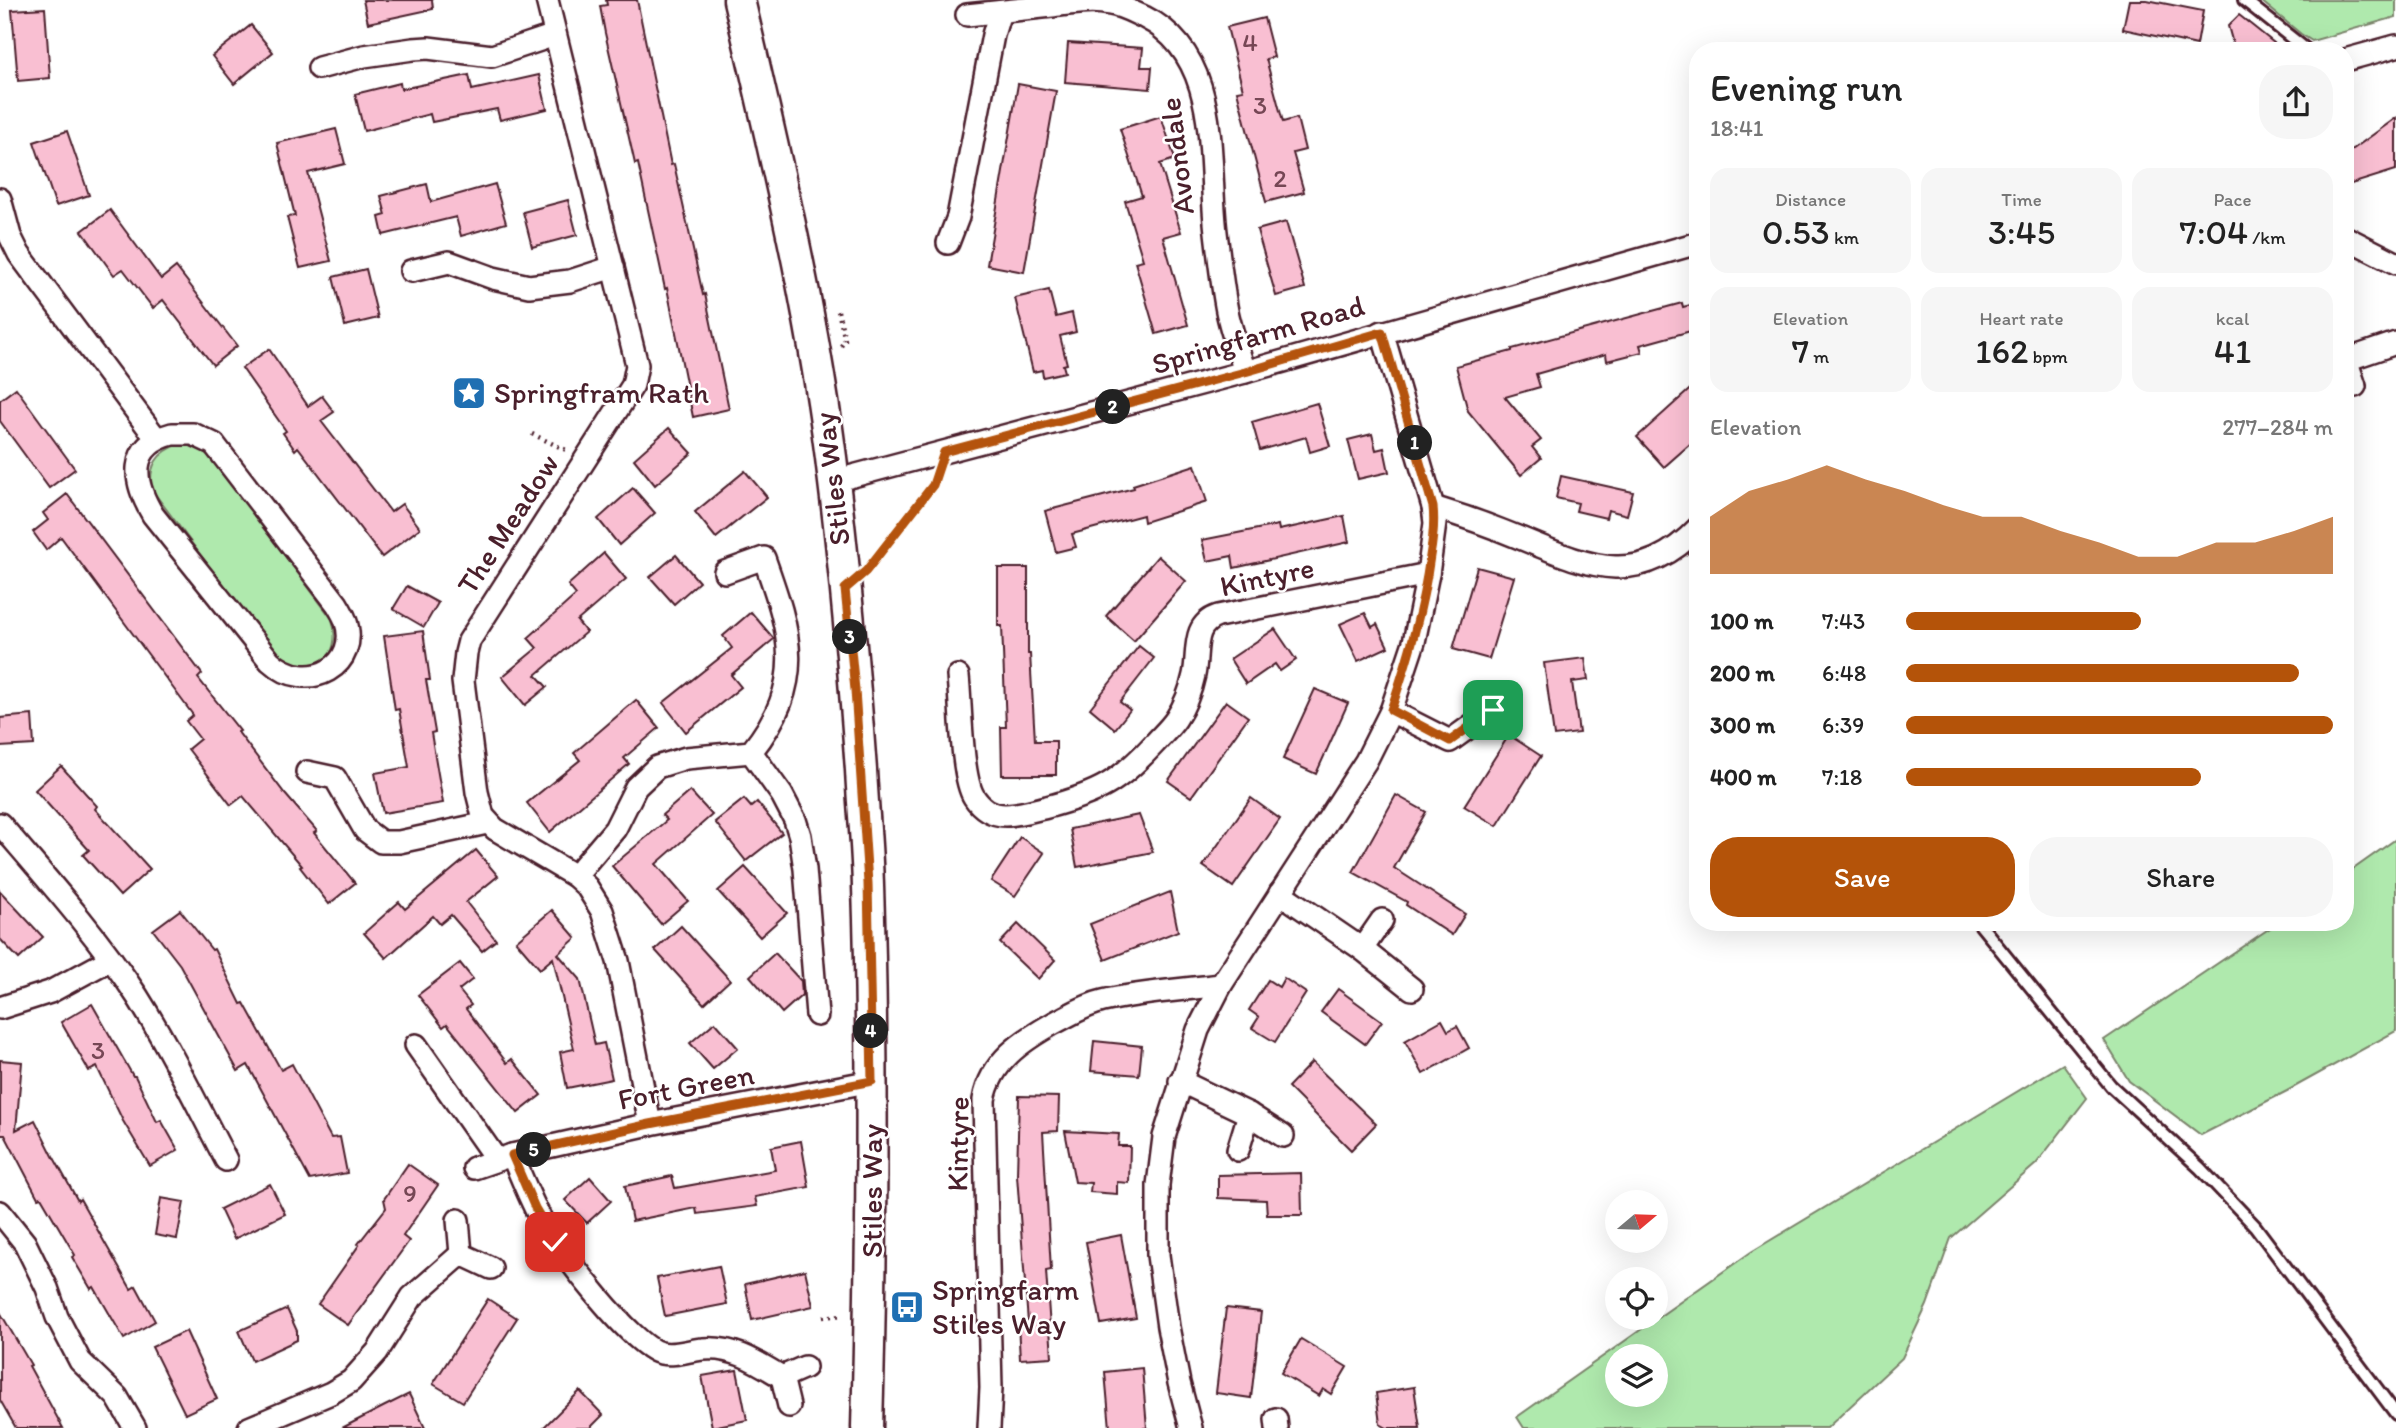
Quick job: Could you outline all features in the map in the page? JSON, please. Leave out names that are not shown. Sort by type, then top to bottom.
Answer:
[{"type":"main road","name":"Stiles Way","points":[[739,0],[791,223],[819,376],[834,481],[855,690],[868,883],[872,1081],[872,1246],[867,1428]]},
{"type":"street","name":"The Meadow","points":[[487,823],[477,792],[463,681],[469,641],[633,385],[637,365],[635,348],[547,0]]},
{"type":"street","name":"Avondale","points":[[967,15],[1088,2],[1111,4],[1155,22],[1185,51],[1203,96],[1211,149],[1215,230],[1227,312],[1245,372]]},
{"type":"street","points":[[948,243],[958,218],[993,35],[1000,12]]},
{"type":"street","points":[[319,68],[413,49],[428,48],[492,56],[555,35]]},
{"type":"street","points":[[2354,58],[2396,46]]},
{"type":"street","points":[[0,199],[7,251],[156,439]]},
{"type":"street","points":[[2354,242],[2396,263]]},
{"type":"street","name":"Springfarm Road","points":[[834,481],[1245,372],[1689,246]]},
{"type":"street","points":[[411,271],[449,262],[493,278],[529,286],[570,281],[613,267]]},
{"type":"street","points":[[1191,1428],[1179,1383],[1161,1280],[1157,1230],[1158,1185],[1164,1138],[1198,1030],[1221,985],[1366,761],[1391,710],[1414,642],[1428,574],[1435,523],[1433,507],[1382,332]]},
{"type":"street","points":[[2354,356],[2396,343]]},
{"type":"street","points":[[172,433],[193,434],[215,444],[337,604],[345,618],[348,639],[342,658],[329,670],[317,676],[304,677],[291,676],[280,670],[153,514],[142,497],[138,475],[144,450],[156,439],[172,433]]},
{"type":"street","points":[[1433,507],[1480,521],[1573,559],[1605,568],[1625,567],[1654,559],[1675,548],[1689,535]]},
{"type":"street","points":[[726,572],[764,558],[787,630],[790,652],[783,692],[770,724],[751,752]]},
{"type":"street","name":"Kintyre","points":[[958,676],[967,775],[975,798],[988,811],[996,813],[1005,815],[1032,811],[1102,789],[1123,776],[1139,761],[1176,719],[1185,701],[1194,676],[1199,631],[1208,621],[1428,574]]},
{"type":"street","points":[[1391,710],[1450,741],[1493,710]]},
{"type":"street","points":[[575,876],[615,829],[636,788],[657,767],[686,758],[751,752]]},
{"type":"street","points":[[751,752],[782,795],[800,836],[817,1015]]},
{"type":"street","points":[[307,772],[335,778],[365,830],[381,842],[399,842],[487,823],[575,876],[596,900],[613,942],[650,1124]]},
{"type":"street","points":[[0,824],[111,959],[144,1008],[226,1160]]},
{"type":"street","points":[[1280,893],[1362,949],[1412,989]]},
{"type":"street","points":[[1362,949],[1382,920]]},
{"type":"street","points":[[0,1008],[51,992],[111,959]]},
{"type":"street","name":"Kintyre","points":[[989,1428],[991,1388],[984,1100],[986,1085],[1007,1055],[1027,1038],[1078,1010],[1104,1001],[1221,985]]},
{"type":"street","points":[[416,1045],[504,1157],[555,1242],[624,1326],[647,1346],[664,1354],[716,1348],[730,1350],[782,1377],[789,1406]]},
{"type":"street","name":"Fort Green","points":[[474,1168],[504,1157],[650,1124],[872,1081]]},
{"type":"street","points":[[1180,1081],[1248,1114],[1283,1136]]},
{"type":"street","points":[[1238,1150],[1248,1114]]},
{"type":"street","points":[[0,1212],[25,1243],[47,1287],[57,1317],[80,1361],[117,1397],[135,1428]]},
{"type":"street","points":[[458,1220],[461,1254]]},
{"type":"street","points":[[461,1254],[491,1268]]},
{"type":"street","points":[[249,1428],[331,1393],[351,1381],[377,1352],[412,1297],[461,1254]]},
{"type":"street","points":[[782,1377],[805,1367]]},
{"type":"lane","points":[[2244,0],[2297,42]]},
{"type":"lane","points":[[1985,931],[2111,1086],[2200,1168],[2255,1226],[2396,1414]]},
{"type":"path","points":[[532,434],[561,447]]},
{"type":"path","points":[[845,589],[866,571],[933,485],[944,452]]},
{"type":"path","points":[[823,1317],[837,1315]]},
{"type":"green space","points":[[2260,0],[2396,0],[2396,17],[2312,41]]},
{"type":"green space","points":[[180,444],[199,449],[215,462],[332,619],[333,645],[328,656],[318,665],[303,669],[275,655],[152,490],[151,474],[156,461],[165,451]]},
{"type":"green space","points":[[2396,839],[2396,1031],[2201,1135],[2129,1081],[2104,1040],[2266,931],[2354,931],[2354,869]]},
{"type":"green space","points":[[2063,1064],[2087,1098],[2036,1164],[1951,1238],[1927,1305],[1902,1358],[1827,1428],[1524,1428],[1517,1417],[1605,1355],[1605,1407],[1668,1407],[1668,1344],[1621,1344],[1640,1330],[1668,1330],[1668,1311],[1751,1252]]},
{"type":"building","points":[[363,0],[432,0],[433,9],[368,23]]},
{"type":"building","points":[[606,0],[637,0],[671,165],[674,164],[703,295],[705,294],[729,409],[693,417],[667,288],[665,289],[638,163],[635,164],[605,33],[600,6],[607,5]]},
{"type":"building","points":[[2129,0],[2147,0],[2203,11],[2198,42],[2183,42],[2123,29]]},
{"type":"building","points":[[45,8],[50,78],[18,81],[12,10]]},
{"type":"building","points":[[2239,15],[2273,42],[2232,42],[2228,26]]},
{"type":"building","points":[[1264,18],[1274,57],[1266,59],[1283,122],[1297,118],[1305,150],[1293,153],[1304,192],[1266,202],[1237,91],[1243,90],[1227,27]]},
{"type":"building","points":[[251,25],[273,52],[234,84],[212,56]]},
{"type":"building","points":[[1068,43],[1143,48],[1141,67],[1152,67],[1150,89],[1065,82]]},
{"type":"building","points":[[469,75],[472,90],[539,75],[547,109],[500,120],[497,109],[432,122],[430,114],[364,131],[355,94],[400,83],[401,89]]},
{"type":"building","points":[[1018,84],[1056,91],[1024,272],[987,265]]},
{"type":"building","points":[[1161,116],[1175,159],[1160,164],[1181,232],[1163,237],[1188,325],[1156,334],[1135,262],[1143,260],[1125,201],[1142,196],[1120,129]]},
{"type":"building","points":[[2396,118],[2396,170],[2354,183],[2354,148]]},
{"type":"building","points":[[336,129],[345,164],[308,173],[331,261],[300,268],[287,217],[295,216],[277,143]]},
{"type":"building","points":[[67,131],[89,195],[56,206],[34,142]]},
{"type":"building","points":[[427,184],[431,202],[495,184],[506,223],[461,236],[456,217],[383,235],[379,217],[386,215],[381,196]]},
{"type":"building","points":[[568,200],[577,235],[532,247],[523,212]]},
{"type":"building","points":[[110,210],[161,279],[176,267],[237,346],[213,365],[163,300],[153,308],[123,269],[114,275],[82,231]]},
{"type":"building","points":[[1286,222],[1305,288],[1276,296],[1257,230]]},
{"type":"building","points":[[366,269],[378,318],[345,326],[333,277]]},
{"type":"building","points":[[1049,290],[1056,317],[1072,313],[1076,332],[1060,336],[1067,364],[1063,365],[1065,372],[1043,377],[1042,370],[1033,372],[1015,298]]},
{"type":"building","points":[[1682,303],[1683,307],[1689,305],[1689,331],[1640,345],[1642,352],[1607,361],[1606,354],[1536,374],[1540,387],[1505,397],[1541,440],[1532,447],[1541,458],[1521,475],[1468,411],[1456,366]]},
{"type":"building","points":[[269,349],[308,406],[322,396],[334,412],[321,421],[391,512],[402,504],[420,528],[382,557],[298,447],[295,450],[283,433],[286,431],[242,368]]},
{"type":"building","points":[[16,388],[75,469],[49,488],[0,421],[0,400]]},
{"type":"building","points":[[1689,390],[1689,445],[1664,467],[1637,437]]},
{"type":"building","points":[[1317,403],[1330,446],[1310,452],[1306,437],[1260,450],[1252,422]]},
{"type":"building","points":[[669,428],[692,453],[655,485],[634,459]]},
{"type":"building","points":[[1372,434],[1376,450],[1384,448],[1389,472],[1358,479],[1348,440]]},
{"type":"building","points":[[1195,465],[1207,502],[1144,522],[1143,515],[1072,534],[1076,547],[1056,552],[1045,511],[1134,488],[1133,485]]},
{"type":"building","points":[[745,471],[767,497],[716,538],[695,512]]},
{"type":"building","points":[[1561,476],[1633,492],[1627,515],[1608,510],[1606,518],[1576,511],[1578,503],[1556,498]]},
{"type":"building","points":[[633,488],[655,513],[619,545],[598,519]]},
{"type":"building","points":[[67,494],[202,674],[198,678],[285,794],[317,831],[314,833],[355,883],[329,904],[300,867],[302,866],[243,796],[231,805],[188,749],[200,739],[186,721],[193,715],[61,537],[46,550],[33,532],[48,520],[43,513]]},
{"type":"building","points":[[1344,516],[1349,542],[1234,568],[1232,556],[1207,561],[1202,540],[1278,525],[1279,530]]},
{"type":"building","points":[[604,553],[626,579],[577,621],[586,632],[536,675],[547,687],[525,705],[502,677],[537,648],[528,638],[576,595],[568,585]]},
{"type":"building","points":[[676,555],[699,582],[674,604],[650,577]]},
{"type":"building","points":[[1158,556],[1186,581],[1134,641],[1106,616]]},
{"type":"building","points":[[1477,567],[1514,577],[1489,659],[1453,649]]},
{"type":"building","points":[[998,568],[1028,568],[1028,654],[1035,741],[1056,741],[1056,775],[1002,775],[1001,727],[1006,727],[1002,626],[998,626]]},
{"type":"building","points":[[407,586],[438,603],[424,627],[393,609]]},
{"type":"building","points":[[751,612],[774,639],[731,675],[741,687],[686,732],[663,703],[732,648],[723,636]]},
{"type":"building","points":[[1365,613],[1372,627],[1377,624],[1388,647],[1358,661],[1340,624]]},
{"type":"building","points":[[1275,629],[1296,660],[1280,671],[1275,664],[1246,684],[1230,659]]},
{"type":"building","points":[[423,631],[430,680],[426,680],[435,732],[431,733],[443,803],[383,813],[375,773],[409,767],[399,709],[395,710],[384,636]]},
{"type":"building","points":[[1139,646],[1154,658],[1120,702],[1130,710],[1115,729],[1090,708]]},
{"type":"building","points":[[1585,658],[1588,680],[1572,682],[1579,733],[1554,736],[1544,663]]},
{"type":"building","points":[[1315,689],[1348,703],[1316,774],[1283,759]]},
{"type":"building","points":[[636,700],[659,728],[624,758],[629,764],[550,832],[527,803],[580,760],[574,753]]},
{"type":"building","points":[[1226,701],[1248,717],[1191,797],[1168,781]]},
{"type":"building","points":[[32,715],[34,745],[0,747],[0,718]]},
{"type":"building","points":[[1509,735],[1541,756],[1497,826],[1464,806]]},
{"type":"building","points":[[61,766],[97,806],[95,809],[150,869],[120,896],[83,855],[89,850],[35,790]]},
{"type":"building","points":[[690,791],[712,815],[656,864],[688,901],[661,924],[612,866],[667,820],[662,815]]},
{"type":"building","points":[[1396,795],[1426,812],[1394,868],[1465,914],[1452,935],[1406,905],[1407,902],[1353,872]]},
{"type":"building","points":[[1251,798],[1280,819],[1233,887],[1203,866]]},
{"type":"building","points":[[744,799],[751,807],[757,802],[782,833],[746,861],[715,822]]},
{"type":"building","points":[[1139,815],[1153,852],[1077,867],[1070,829]]},
{"type":"building","points":[[1020,837],[1044,853],[1015,896],[991,881]]},
{"type":"building","points":[[476,850],[498,876],[466,902],[496,940],[482,951],[451,915],[440,924],[433,916],[386,958],[364,933],[399,902],[405,909]]},
{"type":"building","points":[[745,867],[787,913],[760,937],[718,891]]},
{"type":"building","points":[[0,891],[43,937],[19,959],[0,939]]},
{"type":"building","points":[[1170,892],[1178,931],[1105,960],[1090,924]]},
{"type":"building","points":[[180,910],[212,950],[214,949],[241,1004],[244,1003],[281,1070],[292,1064],[331,1138],[340,1137],[347,1173],[310,1180],[248,1065],[238,1071],[180,965],[153,930]]},
{"type":"building","points":[[552,910],[576,938],[558,954],[580,979],[595,1045],[604,1043],[612,1079],[567,1088],[560,1052],[574,1049],[553,958],[540,969],[516,941]]},
{"type":"building","points":[[1018,924],[1055,960],[1038,979],[1000,943]]},
{"type":"building","points":[[681,926],[730,980],[704,1004],[655,950]]},
{"type":"building","points":[[775,953],[801,981],[802,995],[782,1013],[750,976]]},
{"type":"building","points":[[460,963],[473,979],[459,990],[471,1005],[466,1009],[507,1063],[512,1059],[541,1095],[518,1113],[447,1024],[443,1027],[418,995]]},
{"type":"building","points":[[1284,978],[1306,993],[1275,1042],[1252,1028],[1259,1017],[1249,1010],[1268,980],[1279,987]]},
{"type":"building","points":[[1338,989],[1382,1021],[1365,1044],[1321,1012]]},
{"type":"building","points":[[92,1004],[135,1076],[157,1122],[161,1120],[178,1150],[150,1166],[123,1121],[97,1067],[89,1071],[61,1022]]},
{"type":"building","points":[[1442,1020],[1448,1031],[1457,1026],[1469,1048],[1423,1074],[1405,1041]]},
{"type":"building","points":[[715,1022],[738,1048],[713,1069],[690,1043]]},
{"type":"building","points":[[1094,1041],[1142,1046],[1139,1075],[1091,1071]]},
{"type":"building","points":[[0,1060],[22,1062],[16,1130],[35,1120],[78,1201],[80,1199],[131,1289],[136,1286],[155,1321],[124,1339],[94,1287],[91,1289],[72,1257],[75,1255],[41,1197],[38,1198],[5,1135],[0,1135]]},
{"type":"building","points":[[1312,1062],[1376,1124],[1351,1150],[1288,1087]]},
{"type":"building","points":[[1019,1096],[1059,1097],[1058,1131],[1043,1132],[1051,1270],[1046,1271],[1052,1357],[1020,1359],[1018,1324],[1028,1323],[1017,1175]]},
{"type":"building","points":[[1065,1131],[1119,1134],[1118,1146],[1130,1146],[1129,1183],[1117,1182],[1117,1194],[1090,1192],[1091,1183],[1075,1182]]},
{"type":"building","points":[[801,1141],[809,1187],[755,1197],[757,1206],[697,1214],[696,1208],[632,1221],[625,1186],[672,1176],[675,1188],[775,1170],[771,1147]]},
{"type":"building","points":[[408,1164],[438,1185],[403,1236],[409,1241],[348,1325],[318,1304],[386,1208],[384,1199]]},
{"type":"building","points":[[1301,1173],[1302,1215],[1267,1215],[1266,1200],[1218,1198],[1218,1175]]},
{"type":"building","points":[[590,1177],[611,1201],[587,1223],[565,1200]]},
{"type":"building","points":[[270,1184],[285,1214],[234,1239],[220,1209]]},
{"type":"building","points":[[161,1198],[184,1202],[177,1239],[155,1235]]},
{"type":"building","points":[[1121,1235],[1136,1318],[1101,1324],[1086,1242]]},
{"type":"building","points":[[719,1266],[727,1304],[665,1316],[657,1278]]},
{"type":"building","points":[[805,1270],[813,1306],[752,1320],[745,1284]]},
{"type":"building","points":[[488,1299],[517,1318],[463,1402],[433,1384]]},
{"type":"building","points":[[1226,1308],[1261,1312],[1251,1398],[1216,1393]]},
{"type":"building","points":[[287,1309],[297,1331],[297,1340],[252,1361],[239,1331]]},
{"type":"building","points":[[0,1312],[63,1428],[16,1428],[0,1400]]},
{"type":"building","points":[[186,1331],[217,1399],[185,1414],[152,1347]]},
{"type":"building","points":[[1301,1339],[1347,1367],[1331,1394],[1323,1389],[1319,1396],[1281,1373]]},
{"type":"building","points":[[1142,1368],[1147,1428],[1110,1428],[1105,1372]]},
{"type":"building","points":[[737,1370],[747,1420],[712,1427],[702,1376]]},
{"type":"building","points":[[1414,1387],[1420,1428],[1387,1428],[1380,1424],[1376,1393]]},
{"type":"building","points":[[580,1391],[603,1415],[590,1428],[543,1428]]},
{"type":"building","points":[[409,1394],[425,1428],[342,1428],[385,1406]]},
{"type":"place","name":"Springfram Rath","points":[[469,393]]},
{"type":"place","name":"Springfarm Stiles Way","points":[[907,1307]]},
{"type":"route","points":[[555,1242],[535,1208],[512,1155],[650,1124],[872,1081],[868,883],[845,589],[866,571],[933,485],[944,452],[1245,372],[1382,332],[1433,507],[1435,523],[1414,642],[1391,710],[1450,741],[1493,710]]}]
